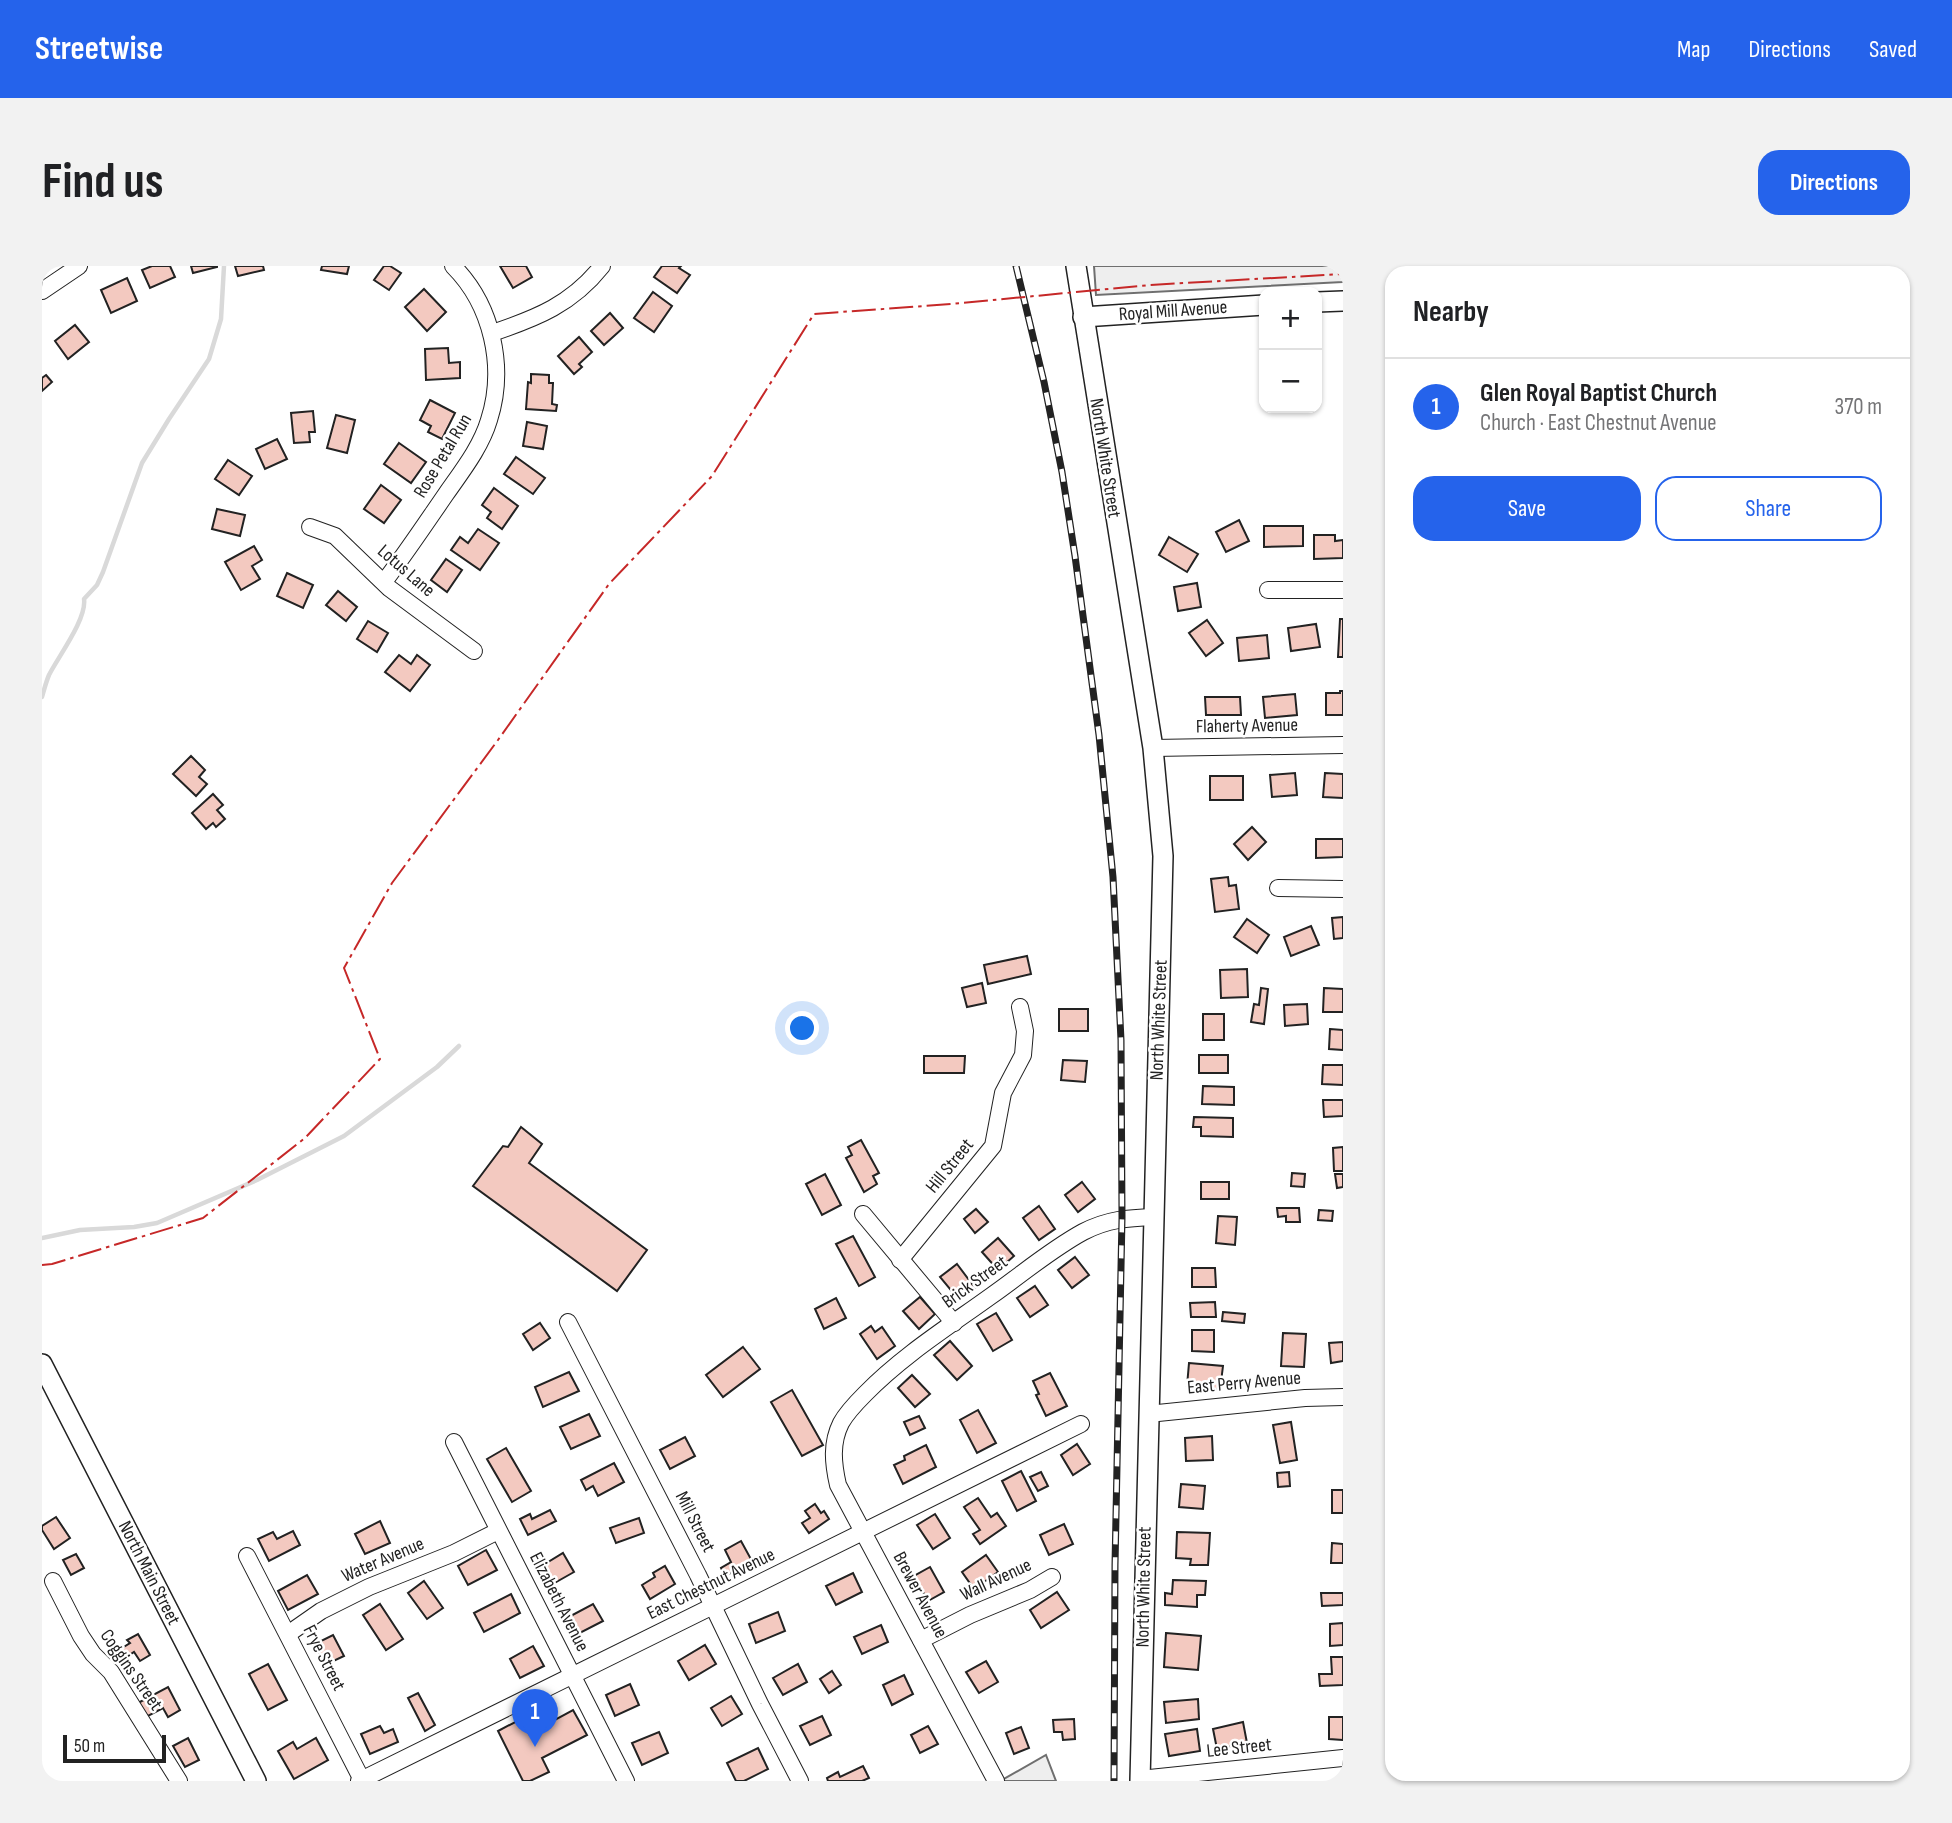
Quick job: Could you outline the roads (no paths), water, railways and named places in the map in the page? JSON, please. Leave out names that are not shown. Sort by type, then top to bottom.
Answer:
[{"type":"main road","name":"North White Street","points":[[1076,266],[1153,748],[1163,856],[1140,1780]]},
{"type":"main road","points":[[1322,302],[1343,301]]},
{"type":"main road","name":"Royal Mill Avenue","points":[[1083,317],[1259,305]]},
{"type":"main road","name":"North Main Street","points":[[42,1364],[256,1781]]},
{"type":"street","points":[[42,291],[79,266]]},
{"type":"street","name":"Rose Petal Run","points":[[384,582],[471,457],[489,422],[495,397],[492,333],[471,288],[453,266]]},
{"type":"street","points":[[492,333],[532,319],[562,303],[589,282],[602,266]]},
{"type":"street","name":"Lotus Lane","points":[[310,527],[335,536],[389,588],[474,651]]},
{"type":"street","points":[[1268,590],[1343,590]]},
{"type":"street","name":"Flaherty Avenue","points":[[1153,748],[1343,745]]},
{"type":"street","points":[[1278,888],[1343,888]]},
{"type":"street","name":"Hill Street","points":[[900,1260],[993,1146],[1003,1093],[1023,1055],[1025,1031],[1020,1007]]},
{"type":"street","points":[[863,1214],[954,1323]]},
{"type":"street","name":"Brick Street","points":[[842,1422],[877,1381],[907,1356],[1083,1232],[1122,1218],[1155,1217]]},
{"type":"street","name":"Mill Street","points":[[568,1322],[800,1781]]},
{"type":"street","name":"East Perry Avenue","points":[[1148,1414],[1305,1398],[1343,1397]]},
{"type":"street","name":"Brewer Avenue","points":[[842,1422],[835,1439],[833,1464],[838,1485],[996,1781]]},
{"type":"street","name":"East Chestnut Avenue","points":[[360,1780],[1081,1424]]},
{"type":"street","name":"Elizabeth Avenue","points":[[454,1442],[626,1781]]},
{"type":"street","name":"Water Avenue","points":[[288,1633],[321,1611],[369,1587],[454,1553],[498,1531]]},
{"type":"street","name":"Frye Street","points":[[247,1556],[360,1780]]},
{"type":"street","name":"Wall Avenue","points":[[921,1640],[970,1615],[1030,1590],[1052,1577]]},
{"type":"street","name":"Coggins Street","points":[[53,1581],[81,1636],[110,1672],[179,1781]]},
{"type":"street","name":"Lee Street","points":[[1140,1780],[1343,1758]]},
{"type":"waterway","points":[[42,697],[49,675],[81,617],[84,599],[97,585],[103,572],[142,463],[209,359],[221,319],[224,266]]},
{"type":"waterway","points":[[42,1238],[80,1230],[157,1223],[257,1180],[344,1136],[437,1067],[459,1046]]},
{"type":"railway","points":[[1016,266],[1062,472],[1099,735],[1113,877],[1121,1040],[1122,1218],[1114,1781]]},
{"type":"place","name":"Glen Royal Baptist Church","points":[[535,1747]]}]
